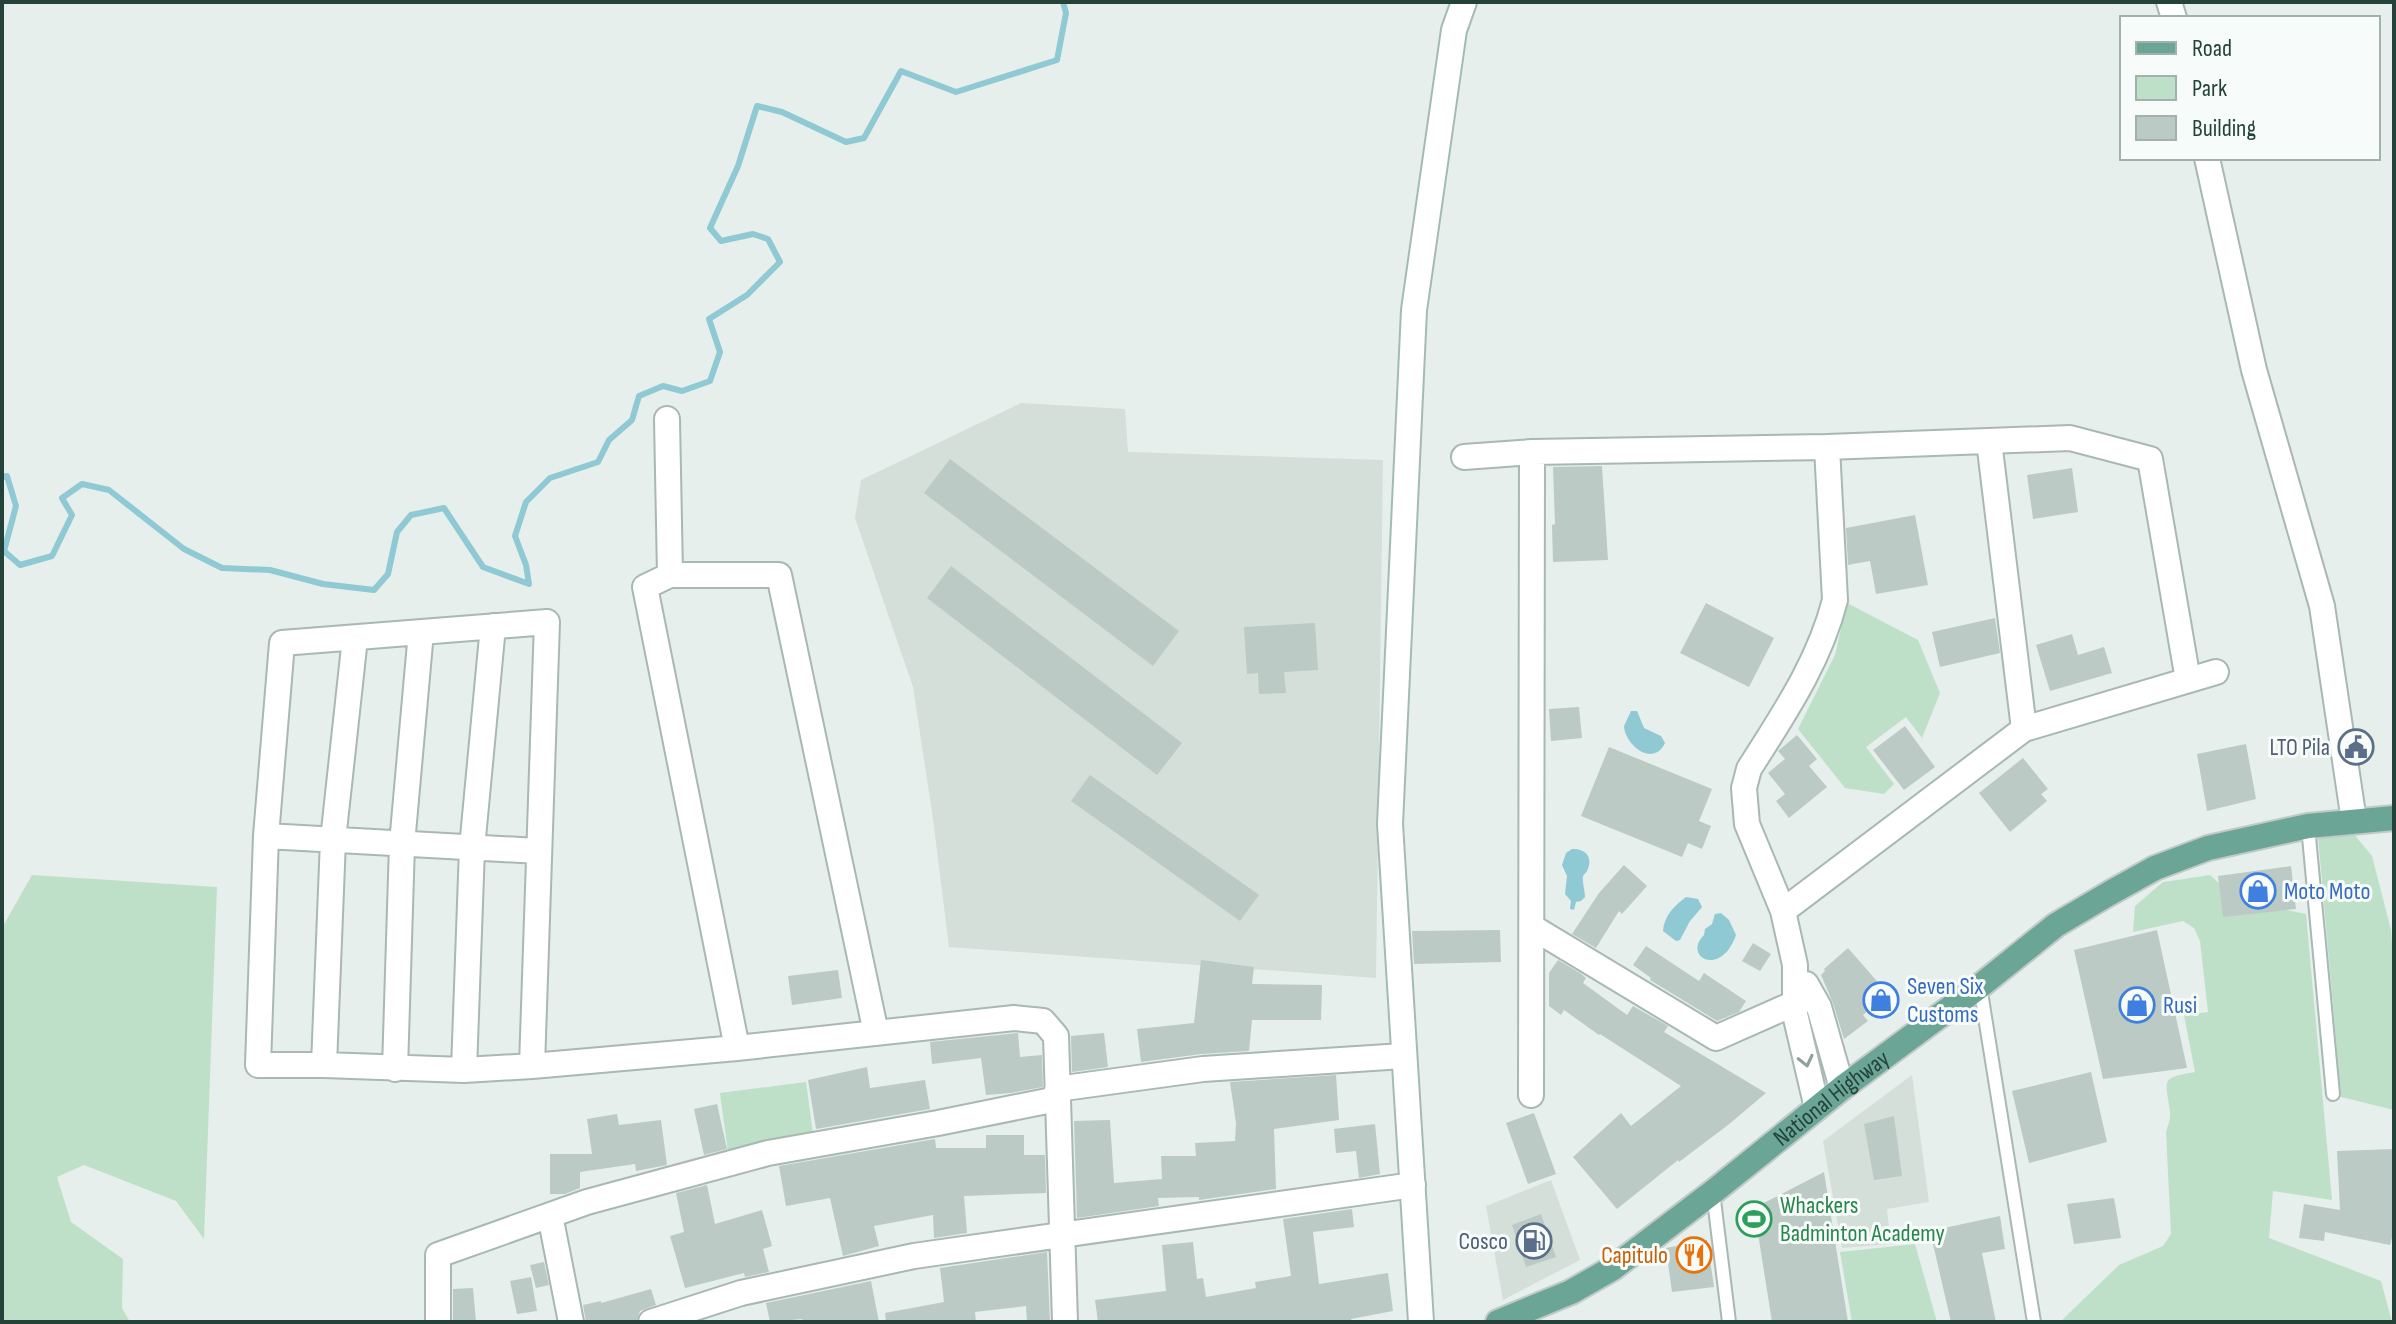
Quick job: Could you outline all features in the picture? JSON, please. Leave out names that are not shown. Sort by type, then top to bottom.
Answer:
[{"type":"main road","name":"National Highway","points":[[1513,1319],[1613,1268],[2056,925],[2155,868],[2208,848],[2308,826],[2394,818]]},
{"type":"street","points":[[1421,1322],[1390,824],[1414,310],[1454,30],[1464,2]]},
{"type":"street","points":[[2207,160],[2254,370],[2322,606],[2354,821]]},
{"type":"street","points":[[667,419],[670,575]]},
{"type":"street","points":[[1464,457],[1532,452],[1827,447],[2070,438],[2150,459],[2188,680]]},
{"type":"street","points":[[1989,441],[2024,729]]},
{"type":"street","points":[[1817,1108],[1795,1014],[1804,1000],[1783,911],[1747,824],[1744,788],[1749,769],[1811,666],[1829,625],[1835,600],[1827,447]]},
{"type":"street","points":[[1531,1095],[1532,452]]},
{"type":"street","points":[[737,1048],[645,587],[670,575],[779,575],[876,1033]]},
{"type":"street","points":[[532,1066],[547,622],[282,643],[266,836],[258,1065],[464,1070],[532,1066],[737,1048],[1014,1018],[1043,1021],[1056,1036],[1065,1322]]},
{"type":"street","points":[[464,1070],[472,848],[493,626]]},
{"type":"street","points":[[395,1069],[402,844],[421,632]]},
{"type":"street","points":[[324,1065],[333,840],[355,638]]},
{"type":"street","points":[[1783,911],[2024,729],[2216,672]]},
{"type":"street","points":[[266,836],[538,851]]},
{"type":"street","points":[[1532,927],[1716,1038],[1804,1000],[1819,1007],[1842,1088]]},
{"type":"street","points":[[438,1322],[438,1255],[587,1202],[768,1153],[938,1123],[1057,1094],[1203,1069],[1403,1056]]},
{"type":"street","points":[[651,1322],[741,1293],[914,1256],[1413,1185]]},
{"type":"street","points":[[550,1215],[571,1322]]},
{"type":"lane","points":[[2308,826],[2333,1094]]},
{"type":"lane","points":[[1980,986],[2034,1322]]},
{"type":"lane","points":[[1713,1192],[1729,1322]]},
{"type":"shaded area","points":[[1021,403],[1125,409],[1128,452],[1383,460],[1376,978],[949,947],[913,687],[855,518],[861,480]]},
{"type":"shaded area","points":[[1912,1075],[1929,1202],[1887,1209],[1891,1244],[1842,1248],[1823,1141]]},
{"type":"shaded area","points":[[1551,1180],[1580,1260],[1503,1300],[1486,1206]]},
{"type":"green space","points":[[1847,603],[1918,640],[1940,693],[1922,738],[1906,717],[1866,747],[1894,784],[1884,794],[1845,788],[1798,729],[1835,655]]},
{"type":"green space","points":[[2353,833],[2372,856],[2391,930],[2394,1110],[2341,1097],[2318,836]]},
{"type":"green space","points":[[32,875],[217,887],[204,1239],[176,1201],[84,1165],[57,1177],[71,1222],[123,1259],[122,1308],[130,1322],[2,1322],[2,928]]},
{"type":"green space","points":[[2210,875],[2239,901],[2306,914],[2332,1200],[2273,1191],[2269,1238],[2381,1281],[2392,1322],[2060,1322],[2119,1265],[2163,1246],[2171,1234],[2167,1087],[2175,1076],[2195,1072],[2184,1015],[2208,1012],[2200,941],[2194,928],[2183,921],[2133,932],[2135,906],[2163,882]]},
{"type":"green space","points":[[806,1082],[814,1141],[728,1152],[720,1093]]},
{"type":"green space","points":[[1915,1244],[1937,1322],[1852,1322],[1840,1252]]},
{"type":"water","points":[[1631,711],[1637,711],[1644,728],[1661,736],[1665,743],[1654,754],[1640,751],[1629,740],[1624,726]]},
{"type":"water","points":[[1572,849],[1584,852],[1589,858],[1583,876],[1585,897],[1576,902],[1574,910],[1570,909],[1571,901],[1565,894],[1567,876],[1562,865],[1566,853]]},
{"type":"water","points":[[1686,897],[1698,899],[1702,907],[1680,940],[1676,941],[1663,931],[1665,921]]},
{"type":"water","points":[[1721,913],[1729,920],[1736,935],[1722,956],[1706,959],[1698,950],[1698,943],[1705,929],[1712,924],[1715,914]]},
{"type":"building","points":[[950,459],[1179,631],[1153,666],[924,493]]},
{"type":"building","points":[[1602,466],[1608,560],[1553,562],[1553,467]]},
{"type":"building","points":[[2072,468],[2078,512],[2033,519],[2027,475]]},
{"type":"building","points":[[1915,515],[1928,585],[1876,594],[1870,561],[1848,565],[1846,528]]},
{"type":"building","points":[[951,566],[1182,743],[1157,775],[927,598]]},
{"type":"building","points":[[1706,603],[1774,638],[1749,687],[1680,653]]},
{"type":"building","points":[[1995,618],[2000,653],[1940,667],[1932,632]]},
{"type":"building","points":[[1315,623],[1318,670],[1284,672],[1286,693],[1259,694],[1258,673],[1247,674],[1244,627]]},
{"type":"building","points":[[2072,634],[2078,655],[2104,647],[2112,673],[2050,691],[2036,645]]},
{"type":"building","points":[[1579,707],[1582,738],[1551,741],[1549,709]]},
{"type":"building","points":[[1905,726],[1935,767],[1904,790],[1873,750]]},
{"type":"building","points":[[1797,735],[1817,759],[1809,766],[1827,787],[1789,818],[1776,801],[1785,794],[1768,773],[1785,759],[1778,751]]},
{"type":"building","points":[[2246,744],[2256,799],[2207,811],[2197,754]]},
{"type":"building","points":[[1609,747],[1712,789],[1699,821],[1711,826],[1702,849],[1688,843],[1682,857],[1581,816]]},
{"type":"building","points":[[2023,758],[2048,789],[2041,794],[2047,801],[2010,832],[1979,793]]},
{"type":"building","points":[[1090,775],[1259,895],[1240,921],[1071,801]]},
{"type":"building","points":[[1624,865],[1647,886],[1622,914],[1619,911],[1596,948],[1572,934],[1599,893]]},
{"type":"building","points":[[2291,866],[2296,909],[2223,917],[2218,876]]},
{"type":"building","points":[[1500,930],[1501,962],[1414,964],[1412,931]]},
{"type":"building","points":[[2157,930],[2187,1068],[2103,1079],[2074,950]]},
{"type":"building","points":[[1753,943],[1771,954],[1760,971],[1742,961]]},
{"type":"building","points":[[1646,946],[1699,981],[1704,973],[1746,1001],[1739,1012],[1717,1021],[1650,980],[1633,965]]},
{"type":"building","points":[[1848,948],[1888,994],[1863,1015],[1868,1021],[1844,1039],[1821,975]]},
{"type":"building","points":[[1201,960],[1254,967],[1252,984],[1322,985],[1321,1020],[1252,1020],[1249,1051],[1141,1062],[1137,1029],[1194,1023]]},
{"type":"building","points":[[1558,960],[1580,973],[1586,978],[1583,983],[1627,1015],[1633,1006],[1668,1026],[1664,1032],[1766,1093],[1617,1209],[1573,1157],[1621,1113],[1631,1126],[1681,1086],[1564,1010],[1561,1015],[1549,1006],[1549,973]]},
{"type":"building","points":[[838,970],[842,998],[792,1005],[788,976]]},
{"type":"building","points":[[1018,1033],[1020,1057],[1042,1055],[1043,1087],[986,1095],[981,1058],[932,1064],[930,1042]]},
{"type":"building","points":[[1104,1033],[1108,1067],[1072,1072],[1071,1036]]},
{"type":"building","points":[[867,1067],[870,1088],[925,1080],[930,1109],[816,1129],[808,1080]]},
{"type":"building","points":[[2091,1072],[2107,1142],[2029,1163],[2012,1091]]},
{"type":"building","points":[[1336,1075],[1339,1120],[1274,1129],[1276,1189],[1199,1200],[1199,1197],[1158,1198],[1159,1206],[1077,1218],[1074,1121],[1110,1120],[1114,1183],[1162,1179],[1161,1156],[1196,1156],[1195,1143],[1235,1141],[1236,1123],[1230,1082]]},
{"type":"building","points":[[717,1104],[727,1149],[704,1155],[694,1109]]},
{"type":"building","points":[[1534,1113],[1556,1174],[1528,1184],[1506,1123]]},
{"type":"building","points":[[617,1114],[619,1125],[661,1120],[667,1165],[636,1171],[635,1164],[580,1172],[580,1188],[565,1194],[550,1194],[550,1154],[592,1154],[587,1119]]},
{"type":"building","points":[[1894,1116],[1902,1176],[1874,1180],[1864,1124]]},
{"type":"building","points":[[1375,1124],[1380,1174],[1359,1178],[1356,1151],[1336,1153],[1334,1129]]},
{"type":"building","points":[[986,1135],[1024,1135],[1024,1155],[1045,1155],[1046,1193],[964,1196],[967,1233],[934,1238],[933,1215],[874,1226],[879,1246],[843,1256],[830,1198],[786,1206],[779,1166],[935,1139],[936,1148],[986,1148]]},
{"type":"building","points":[[2394,1149],[2394,1230],[2390,1245],[2325,1232],[2324,1241],[2299,1238],[2304,1204],[2340,1210],[2337,1151]]},
{"type":"building","points":[[1824,1172],[1848,1322],[1772,1322],[1754,1208]]},
{"type":"building","points":[[707,1185],[715,1224],[762,1210],[772,1246],[763,1249],[769,1272],[745,1277],[744,1273],[685,1288],[670,1236],[684,1232],[676,1193]]},
{"type":"building","points":[[2114,1198],[2121,1238],[2074,1244],[2067,1204]]},
{"type":"building","points":[[1352,1209],[1354,1227],[1313,1232],[1319,1284],[1388,1273],[1393,1311],[1351,1319],[1352,1322],[1098,1322],[1095,1300],[1166,1291],[1162,1245],[1193,1242],[1197,1279],[1203,1278],[1206,1297],[1256,1288],[1255,1282],[1291,1276],[1283,1219]]},
{"type":"building","name":"Cosco","points":[[1541,1214],[1556,1257],[1526,1267],[1512,1225]]},
{"type":"building","points":[[2000,1216],[2005,1249],[1982,1253],[1996,1322],[1951,1322],[1930,1231]]},
{"type":"building","points":[[1707,1240],[1714,1287],[1672,1292],[1666,1248]]},
{"type":"building","points":[[1047,1252],[1050,1322],[1027,1322],[1026,1306],[975,1312],[976,1322],[886,1322],[885,1313],[944,1302],[940,1268]]},
{"type":"building","points":[[544,1262],[549,1285],[536,1288],[530,1265]]},
{"type":"building","points":[[531,1277],[537,1311],[517,1314],[510,1281]]},
{"type":"building","points":[[871,1281],[879,1322],[803,1322],[802,1319],[770,1322],[766,1303]]},
{"type":"building","points":[[473,1288],[476,1322],[453,1322],[453,1289]]},
{"type":"building","points":[[651,1289],[656,1305],[640,1311],[636,1322],[586,1322],[583,1305]]},
{"type":"waterway","points":[[2,477],[7,476],[16,506],[4,551],[20,565],[52,556],[72,515],[62,498],[82,484],[109,490],[184,549],[222,568],[270,570],[323,584],[374,590],[388,574],[397,532],[411,515],[444,508],[483,567],[529,584],[526,565],[515,536],[526,502],[550,478],[598,462],[609,440],[632,420],[639,396],[663,386],[682,391],[710,381],[720,352],[709,319],[747,295],[780,262],[768,239],[753,234],[721,241],[710,228],[738,166],[757,106],[782,112],[846,142],[864,138],[901,71],[956,92],[1057,60],[1066,13],[1063,2]]},
{"type":"place","name":"LTO Pila","points":[[2356,747]]},
{"type":"place","name":"Moto Moto","points":[[2258,891]]},
{"type":"place","name":"Seven Six Customs","points":[[1881,1000]]},
{"type":"place","name":"Rusi","points":[[2137,1005]]},
{"type":"place","name":"Whackers Badminton Academy","points":[[1754,1219]]},
{"type":"place","name":"Cosco","points":[[1534,1241]]},
{"type":"place","name":"Capitulo","points":[[1694,1255]]}]
